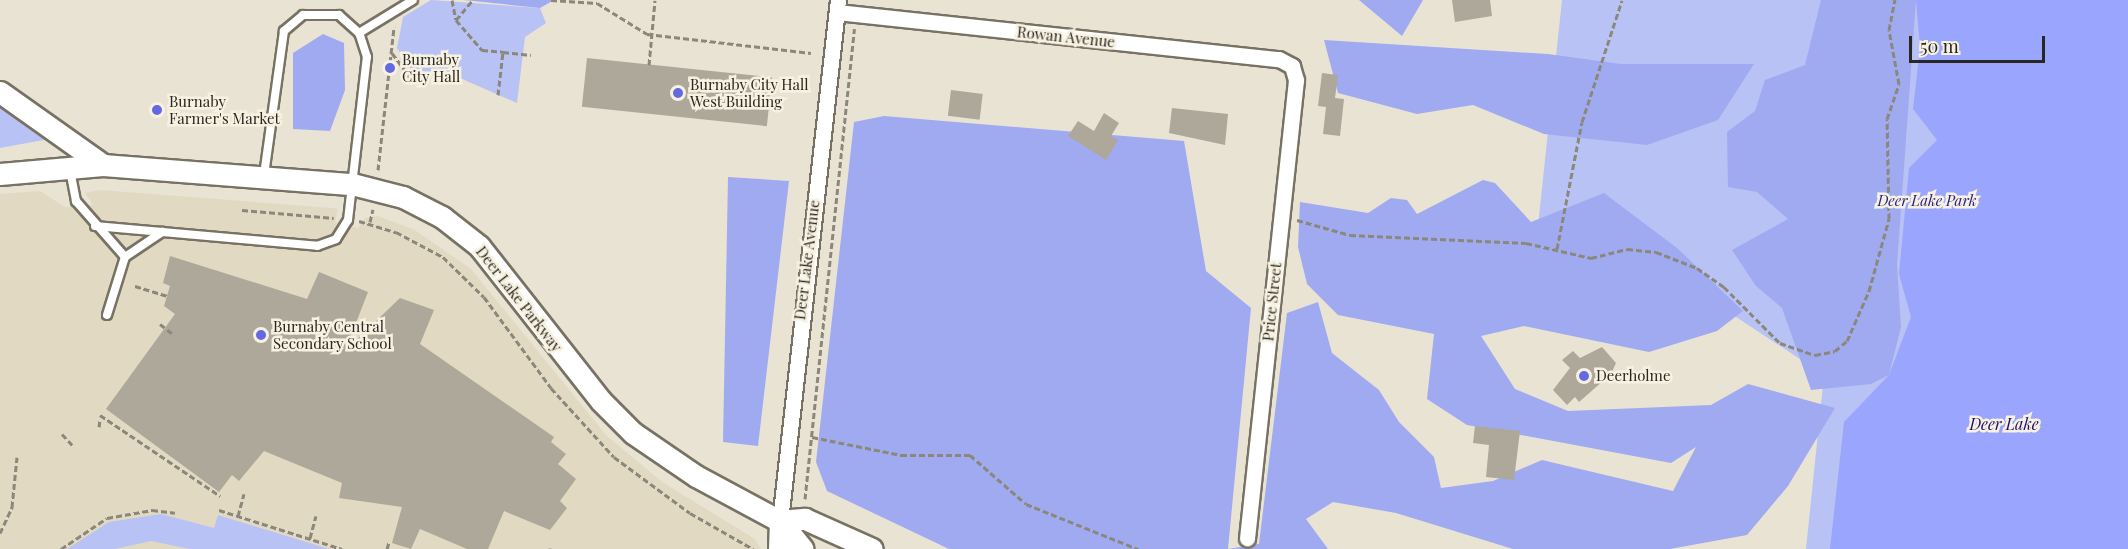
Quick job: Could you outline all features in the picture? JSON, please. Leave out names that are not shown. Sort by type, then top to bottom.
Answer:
[{"type":"main road","points":[[0,92],[103,165]]},
{"type":"main road","name":"Deer Lake Parkway","points":[[0,174],[69,165],[103,165],[352,184],[403,197],[460,231],[479,246],[579,374],[633,433],[696,476],[780,521],[803,549]]},
{"type":"main road","name":"Deer Lake Parkway","points":[[780,521],[805,519],[872,549]]},
{"type":"main road","points":[[778,549],[780,521]]},
{"type":"street","name":"Rowan Avenue","points":[[837,6],[1279,59],[1292,66]]},
{"type":"street","name":"Deer Lake Avenue","points":[[780,521],[837,6]]},
{"type":"street","name":"Price Street","points":[[1247,538],[1296,80],[1292,66]]},
{"type":"lane","points":[[359,33],[413,0]]},
{"type":"lane","points":[[95,226],[324,245],[348,224],[367,57],[359,33],[348,20],[326,13],[303,15],[284,31],[264,177]]},
{"type":"lane","points":[[69,165],[76,201],[95,226],[125,257]]},
{"type":"lane","points":[[107,315],[125,257],[162,232]]},
{"type":"path","points":[[452,0],[456,20],[482,50],[531,56]]},
{"type":"path","points":[[456,20],[473,0]]},
{"type":"path","points":[[551,0],[597,3],[647,34],[811,53]]},
{"type":"path","points":[[649,65],[655,0]]},
{"type":"path","points":[[1557,249],[1582,122],[1622,0]]},
{"type":"path","points":[[1281,220],[1304,220],[1350,235],[1444,236],[1557,249],[1591,258],[1627,249],[1656,252],[1697,268],[1748,308],[1780,343],[1808,353],[1824,355],[1842,347],[1859,310],[1888,219],[1887,119],[1899,84],[1889,30],[1895,0]]},
{"type":"path","points":[[378,163],[395,16]]},
{"type":"path","points":[[804,500],[854,26]]},
{"type":"path","points":[[391,52],[411,78]]},
{"type":"path","points":[[498,95],[503,52]]},
{"type":"path","points":[[242,210],[336,218]]},
{"type":"path","points":[[362,222],[443,257],[484,297],[551,388],[614,457],[690,513],[753,549]]},
{"type":"path","points":[[135,286],[167,296]]},
{"type":"path","points":[[160,324],[173,334]]},
{"type":"path","points":[[100,415],[220,496]]},
{"type":"path","points":[[99,427],[100,420]]},
{"type":"path","points":[[62,434],[73,446]]},
{"type":"path","points":[[812,437],[901,455],[970,455],[1026,504],[1138,549]]},
{"type":"path","points":[[0,533],[12,507],[17,457]]},
{"type":"path","points":[[238,516],[244,494]]},
{"type":"path","points":[[61,549],[107,518],[152,510],[175,513]]},
{"type":"path","points":[[219,510],[342,549]]},
{"type":"path","points":[[310,538],[316,516]]},
{"type":"path","points":[[387,549],[389,542]]},
{"type":"shaded area","points":[[464,0],[554,0],[540,8]]},
{"type":"shaded area","points":[[1359,0],[1423,0],[1402,36]]},
{"type":"shaded area","points":[[1821,0],[1916,0],[1897,265],[1901,327],[1889,375],[1871,384],[1811,390],[1782,308],[1756,286],[1732,250],[1788,219],[1757,192],[1728,187],[1727,132],[1755,111],[1765,80],[1805,65]]},
{"type":"shaded area","points":[[323,34],[344,43],[345,90],[330,131],[293,129],[293,53]]},
{"type":"shaded area","points":[[1324,40],[1548,54],[1621,64],[1754,64],[1718,120],[1647,145],[1544,134],[1473,105],[1417,114],[1338,93]]},
{"type":"shaded area","points":[[884,116],[1184,141],[1206,271],[1251,308],[1228,549],[949,549],[827,491],[816,462],[854,122]]},
{"type":"shaded area","points":[[728,177],[789,181],[758,446],[723,442]]},
{"type":"shaded area","points":[[1483,180],[1495,183],[1531,222],[1604,193],[1677,248],[1743,311],[1717,331],[1649,352],[1524,326],[1481,336],[1515,389],[1568,411],[1711,405],[1748,384],[1835,408],[1788,486],[1747,535],[1670,549],[1513,549],[1396,513],[1333,502],[1306,519],[1328,549],[1228,549],[1259,544],[1287,313],[1318,302],[1332,353],[1379,390],[1399,422],[1434,457],[1441,488],[1493,481],[1542,460],[1673,491],[1696,447],[1671,463],[1467,425],[1427,399],[1434,334],[1338,315],[1307,284],[1298,247],[1300,202],[1368,213],[1391,198],[1407,200],[1417,214]]},
{"type":"shaded area","name":"Burnaby Central Secondary School","points":[[100,190],[332,208],[338,209],[335,222],[358,228],[365,218],[378,216],[415,230],[471,269],[606,435],[662,482],[755,539],[761,549],[0,549],[0,194],[40,191],[65,207],[93,205],[85,193]]},
{"type":"green space","points":[[431,0],[540,8],[546,23],[525,37],[517,103],[453,75],[416,77],[397,48],[403,17]]},
{"type":"green space","name":"Deer Lake Park","points":[[1562,0],[2128,0],[2128,549],[1806,549],[1824,375],[1712,301],[1532,282]]},
{"type":"green space","points":[[0,105],[51,135],[49,139],[0,148]]},
{"type":"green space","points":[[161,514],[214,528],[218,515],[329,549],[190,549],[151,541],[115,549],[67,549],[109,522]]},
{"type":"water","name":"Deer Lake","points":[[1916,0],[2128,0],[2128,549],[1830,549],[1844,422],[1889,375],[1911,317],[1899,274],[1909,168],[1937,140],[1913,109],[1920,47]]},
{"type":"building","points":[[1452,0],[1490,0],[1492,16],[1455,22]]},
{"type":"building","name":"Burnaby City Hall West Building","points":[[587,58],[772,77],[767,126],[582,107]]},
{"type":"building","points":[[1322,73],[1338,75],[1335,98],[1344,99],[1340,136],[1323,134],[1326,107],[1318,106]]},
{"type":"building","points":[[951,90],[983,94],[980,120],[948,116]]},
{"type":"building","points":[[1172,108],[1228,114],[1225,145],[1169,133]]},
{"type":"building","points":[[1104,113],[1119,123],[1111,136],[1118,140],[1106,160],[1068,136],[1078,121],[1094,131]]},
{"type":"building","points":[[170,256],[307,299],[319,272],[368,292],[345,351],[400,298],[434,310],[420,344],[554,437],[551,442],[566,454],[558,464],[576,479],[560,501],[567,508],[550,530],[504,511],[488,549],[467,549],[420,529],[411,549],[392,543],[402,507],[339,498],[342,483],[264,451],[239,481],[232,475],[219,492],[106,409],[175,314],[164,306],[170,286],[163,283]]},
{"type":"building","name":"Deerholme","points":[[1602,347],[1616,363],[1611,374],[1579,402],[1575,397],[1567,405],[1553,390],[1570,368],[1562,360],[1573,351],[1580,358]]},
{"type":"building","points":[[1475,426],[1520,431],[1514,480],[1486,477],[1489,445],[1473,443]]},
{"type":"place","name":"Burnaby City Hall","points":[[390,68]]},
{"type":"place","name":"Burnaby City Hall West Building","points":[[678,93]]},
{"type":"place","name":"Burnaby Farmer's Market","points":[[157,110]]},
{"type":"place","name":"Burnaby Central Secondary School","points":[[261,335]]},
{"type":"place","name":"Deerholme","points":[[1584,376]]}]
